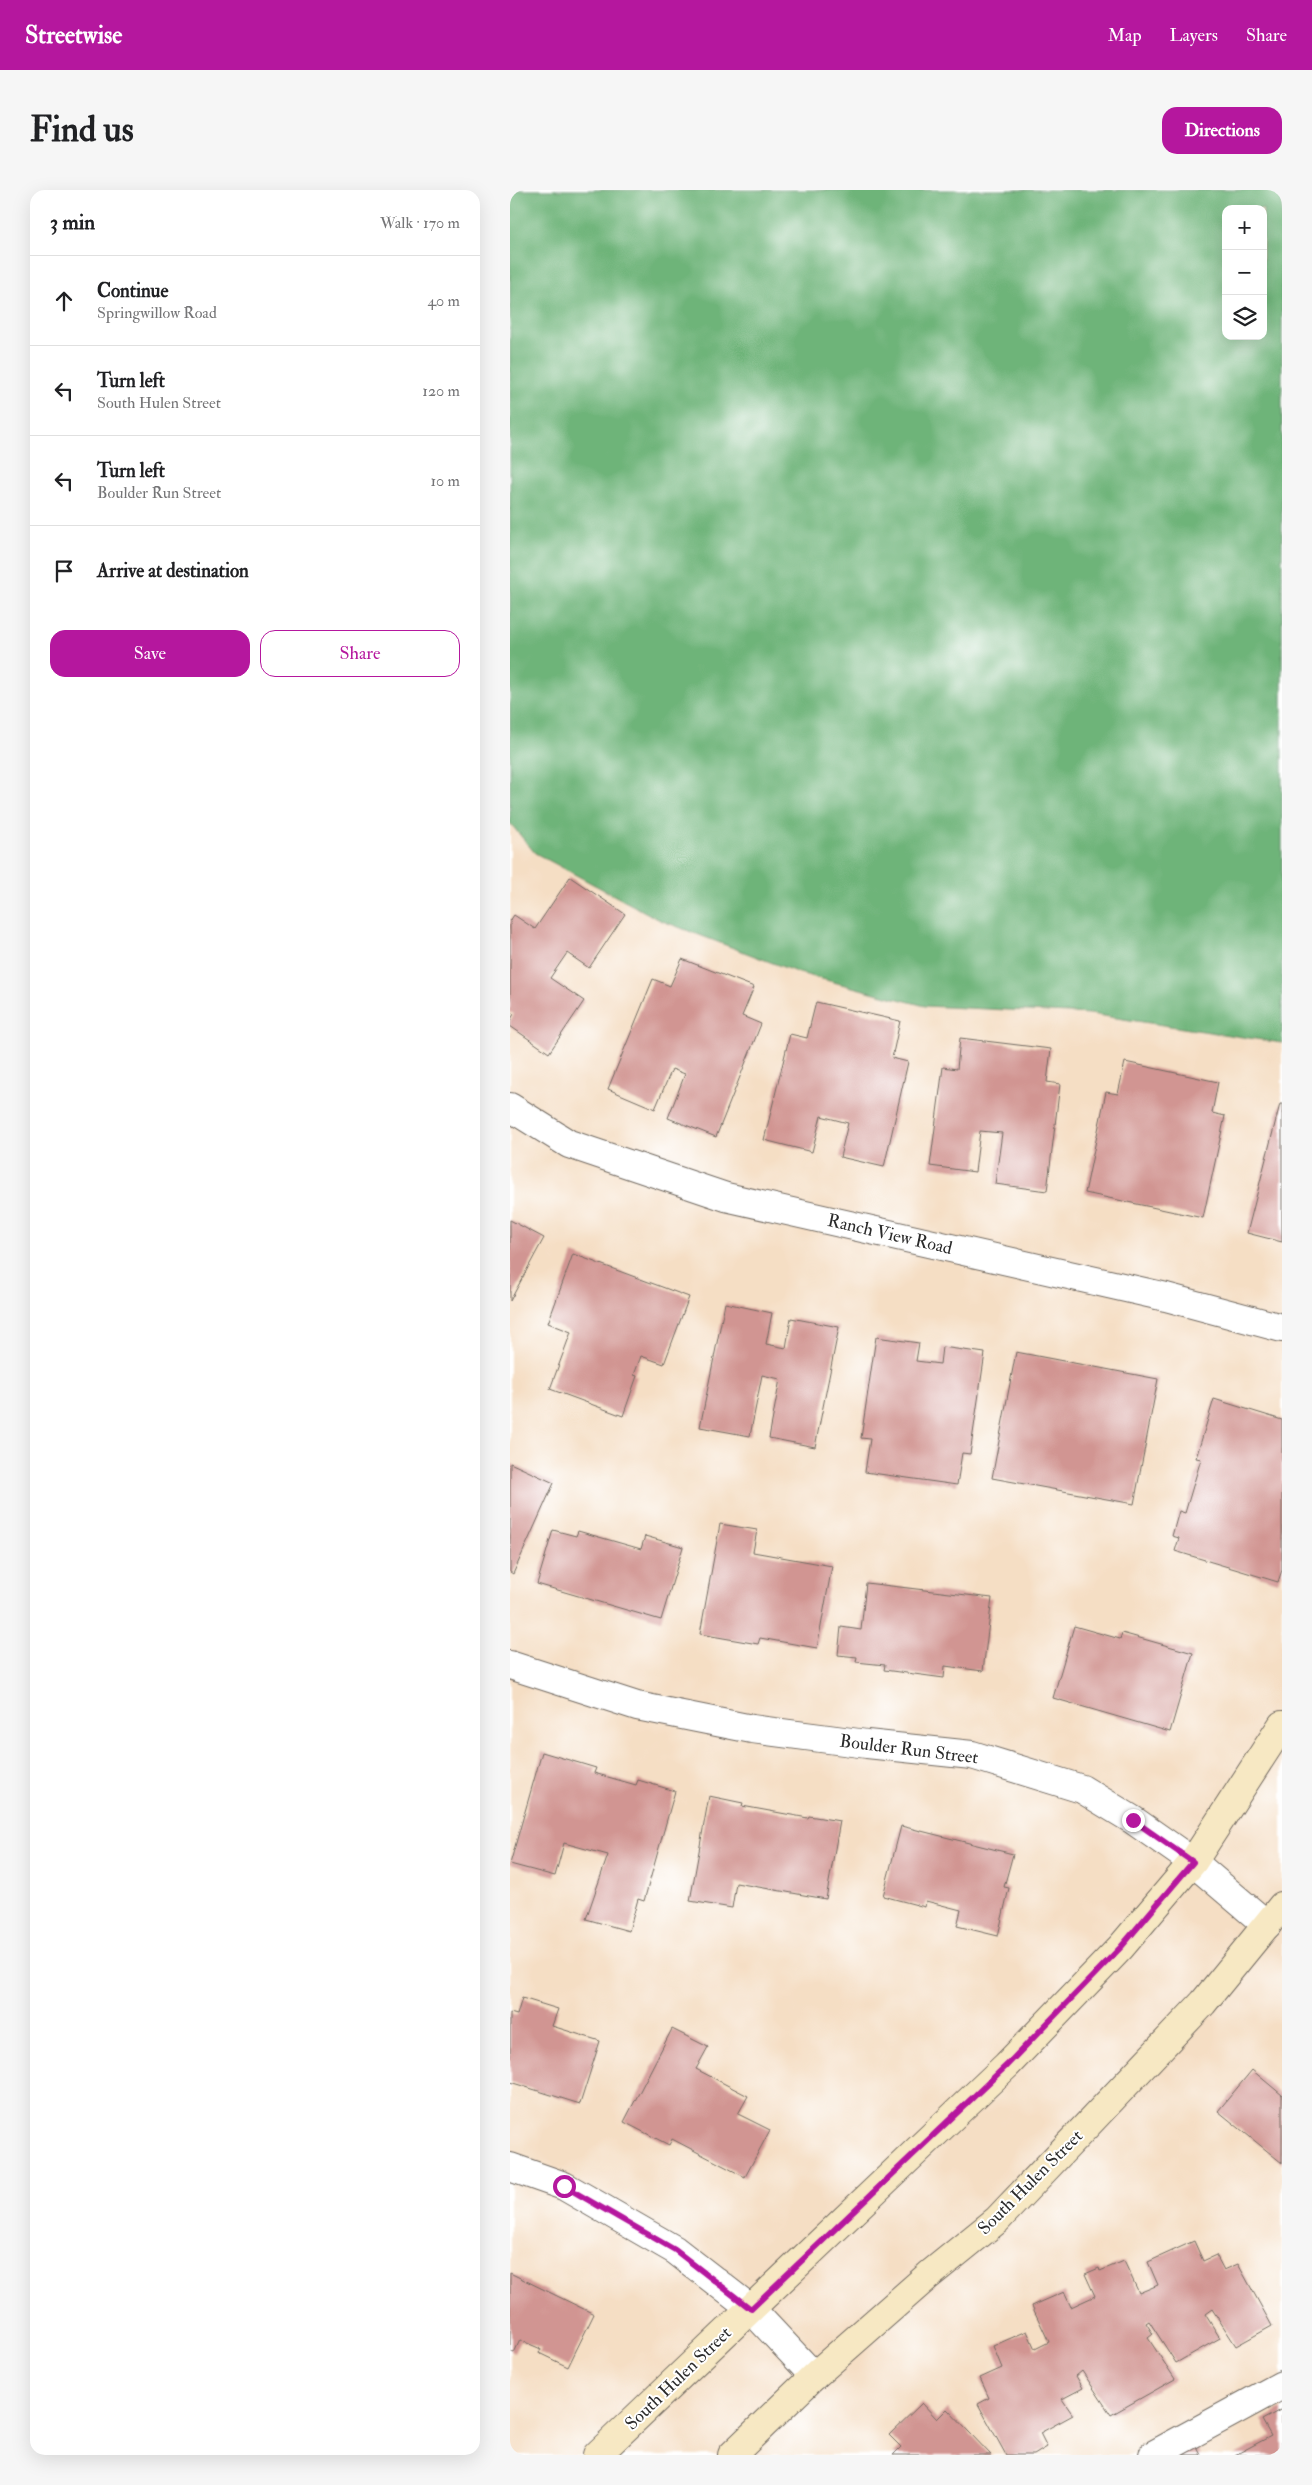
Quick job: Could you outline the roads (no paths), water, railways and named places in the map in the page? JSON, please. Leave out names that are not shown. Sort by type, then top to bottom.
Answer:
[{"type":"main road","name":"South Hulen Street","points":[[597,2455],[1007,2065],[1121,1947],[1193,1862],[1282,1726]]},
{"type":"main road","name":"South Hulen Street","points":[[732,2455],[814,2376],[929,2275],[997,2220],[1203,2003],[1275,1915]]},
{"type":"street","name":"Ranch View Road","points":[[510,1107],[569,1144],[726,1197],[1166,1297],[1282,1328]]},
{"type":"street","name":"Boulder Run Street","points":[[510,1665],[637,1706],[752,1729],[868,1744],[972,1754],[1082,1789],[1133,1820],[1193,1862],[1275,1915]]},
{"type":"street","points":[[510,2167],[564,2186],[666,2245],[751,2309],[814,2376]]},
{"type":"street","points":[[1153,2455],[1282,2385]]}]
